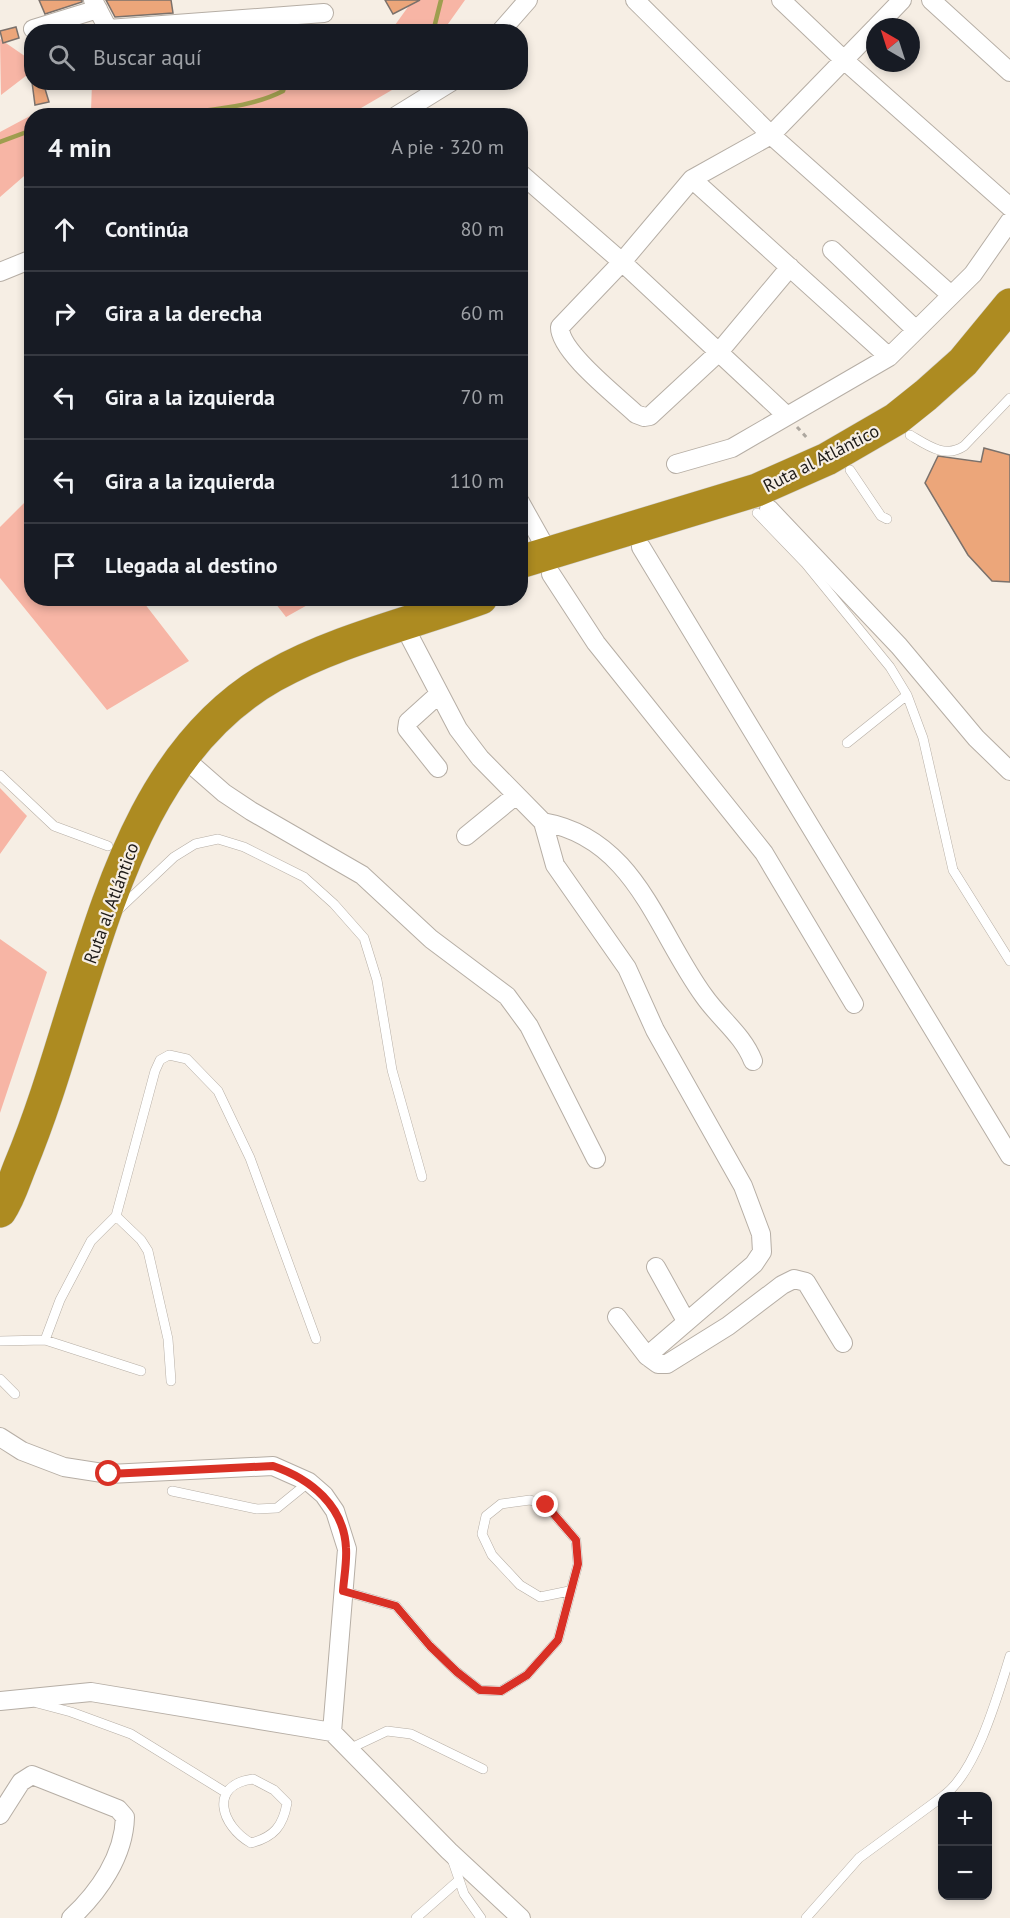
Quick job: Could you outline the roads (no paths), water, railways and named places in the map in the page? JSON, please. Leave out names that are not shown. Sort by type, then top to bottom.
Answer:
[{"type":"highway","name":"Ruta al Atlántico","points":[[535,568],[641,547],[763,511],[838,464],[926,395],[963,362],[1010,305]]},
{"type":"highway","name":"Ruta al Atlántico","points":[[535,568],[838,464],[909,435],[978,377],[1010,338]]},
{"type":"highway","name":"Ruta al Atlántico","points":[[0,1162],[18,1120],[93,873],[134,795],[159,756],[207,700],[263,661],[331,627],[440,606]]},
{"type":"highway","name":"Ruta al Atlántico","points":[[0,1212],[37,1124],[120,867],[167,780],[220,715],[272,676],[410,612]]},
{"type":"street","points":[[507,24],[528,0]]},
{"type":"street","points":[[634,0],[771,135],[951,295]]},
{"type":"street","points":[[781,0],[844,60],[1010,207]]},
{"type":"street","points":[[884,18],[902,0]]},
{"type":"street","points":[[931,0],[1010,72]]},
{"type":"street","points":[[45,24],[95,4],[105,24]]},
{"type":"street","points":[[176,24],[324,13]]},
{"type":"street","points":[[790,267],[718,352],[650,416],[644,417],[636,414],[568,350],[560,332],[560,327],[622,262],[692,179],[771,135],[866,37]]},
{"type":"street","points":[[409,108],[438,90]]},
{"type":"street","points":[[692,179],[889,357]]},
{"type":"street","points":[[528,180],[622,262],[786,415]]},
{"type":"street","points":[[676,464],[732,448],[889,357],[973,274],[1010,221]]},
{"type":"street","points":[[832,250],[916,330]]},
{"type":"street","points":[[0,272],[24,262]]},
{"type":"street","points":[[763,511],[899,646],[976,738],[1010,771]]},
{"type":"street","points":[[528,537],[535,568],[764,853],[854,1004]]},
{"type":"street","points":[[641,547],[1010,1156]]},
{"type":"street","points":[[410,612],[439,694],[458,729],[515,796],[543,822],[567,827],[591,840],[631,875],[705,998],[748,1050],[753,1061]]},
{"type":"street","points":[[438,768],[407,729],[408,722],[439,694]]},
{"type":"street","points":[[184,758],[224,793],[251,811],[362,875],[431,939],[507,996],[529,1026],[596,1159]]},
{"type":"street","points":[[466,836],[515,796]]},
{"type":"street","points":[[543,822],[555,865],[627,968],[655,1030],[737,1173],[761,1234],[762,1252],[754,1264],[647,1356]]},
{"type":"street","points":[[656,1267],[686,1321]]},
{"type":"street","points":[[617,1317],[647,1356],[658,1364],[667,1364],[728,1326],[782,1285],[794,1280],[806,1282],[843,1342]]},
{"type":"street","points":[[0,1437],[22,1451],[64,1467],[97,1472],[273,1466],[309,1482],[329,1503],[343,1529],[346,1549],[332,1731]]},
{"type":"street","points":[[0,1701],[91,1692],[332,1731],[449,1851],[521,1918]]},
{"type":"street","points":[[0,1815],[21,1782],[33,1775],[118,1809],[125,1817],[125,1827],[111,1870],[71,1918]]},
{"type":"lane","points":[[909,435],[941,452],[955,451],[964,446],[1010,398]]},
{"type":"lane","points":[[838,464],[880,516],[887,519]]},
{"type":"lane","points":[[763,511],[890,667],[907,695],[923,738],[953,870],[1010,961]]},
{"type":"lane","points":[[847,742],[907,695]]},
{"type":"lane","points":[[0,775],[54,826],[108,846]]},
{"type":"lane","points":[[100,924],[136,894],[174,857],[195,844],[218,839],[244,847],[304,877],[334,904],[364,938],[377,981],[392,1070],[422,1177]]},
{"type":"lane","points":[[45,1340],[60,1300],[91,1241],[117,1216],[155,1071],[160,1060],[169,1055],[187,1059],[218,1091],[250,1158],[316,1339]]},
{"type":"lane","points":[[117,1216],[141,1240],[148,1251],[168,1339],[171,1381]]},
{"type":"lane","points":[[0,1341],[45,1340],[141,1371]]},
{"type":"lane","points":[[0,1379],[15,1394]]},
{"type":"lane","points":[[172,1491],[257,1509],[277,1508],[309,1482]]},
{"type":"lane","points":[[343,1591],[396,1606],[430,1646],[457,1672],[480,1690],[501,1691],[527,1675],[558,1640],[569,1591],[578,1564],[576,1540],[546,1505],[530,1500],[501,1504],[486,1516],[482,1534],[492,1555],[519,1586],[540,1597],[569,1591]]},
{"type":"lane","points":[[950,1792],[955,1788],[975,1751],[1010,1656]]},
{"type":"lane","points":[[21,1699],[71,1712],[131,1734],[225,1792]]},
{"type":"lane","points":[[349,1749],[387,1731],[411,1734],[483,1769]]},
{"type":"lane","points":[[253,1779],[274,1790],[287,1803],[284,1822],[269,1839],[251,1843],[237,1835],[223,1805],[225,1792],[238,1781],[253,1779]]},
{"type":"lane","points":[[806,1918],[859,1858],[938,1801]]},
{"type":"lane","points":[[449,1851],[458,1881],[481,1918]]},
{"type":"lane","points":[[416,1918],[458,1881]]},
{"type":"waterway","points":[[435,24],[441,0]]},
{"type":"waterway","points":[[226,108],[256,102],[283,90]]},
{"type":"waterway","points":[[0,142],[24,133]]}]
